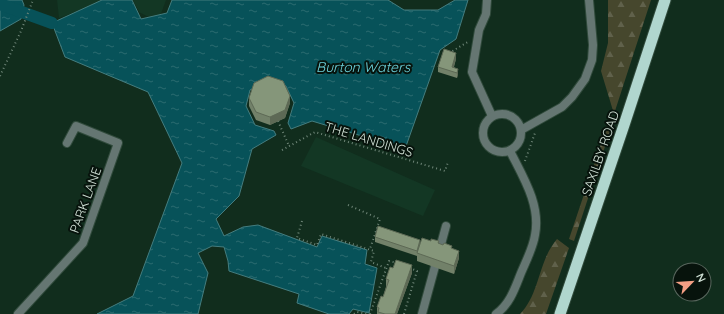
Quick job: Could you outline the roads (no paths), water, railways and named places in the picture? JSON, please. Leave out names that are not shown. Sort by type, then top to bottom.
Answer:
[{"type":"highway","name":"SAXILBY ROAD","points":[[560,314],[665,0]]},
{"type":"street","points":[[487,0],[486,14],[479,30],[476,43],[472,72],[492,116]]},
{"type":"street","points":[[521,130],[562,107],[585,80],[592,60],[593,45],[589,0]]},
{"type":"street","points":[[501,114],[510,116],[518,122],[521,130],[519,142],[510,151],[498,152],[491,150],[485,144],[483,130],[486,122],[492,116],[501,114]]},
{"type":"street","name":"PARK LANE","points":[[18,314],[82,243],[118,143],[76,126],[67,143]]},
{"type":"street","points":[[496,314],[503,308],[514,293],[535,235],[535,211],[528,188],[510,151]]},
{"type":"street","points":[[422,314],[446,226]]},
{"type":"water","points":[[0,0],[22,0],[24,5],[21,19],[0,31]]},
{"type":"water","name":"Burton Waters","points":[[102,0],[132,0],[141,19],[167,13],[172,0],[388,0],[404,10],[438,10],[455,0],[468,0],[456,39],[440,50],[405,149],[312,121],[291,129],[288,123],[294,103],[286,86],[268,81],[250,90],[246,106],[255,125],[274,131],[276,135],[252,149],[239,196],[216,219],[224,236],[243,227],[258,225],[317,247],[322,236],[367,250],[365,264],[377,268],[369,313],[353,309],[349,314],[329,314],[297,303],[299,294],[229,271],[224,247],[212,246],[198,253],[208,273],[198,314],[97,314],[133,296],[182,163],[148,92],[65,57],[52,23]]},
{"type":"waterway","points":[[0,4],[52,23]]}]
